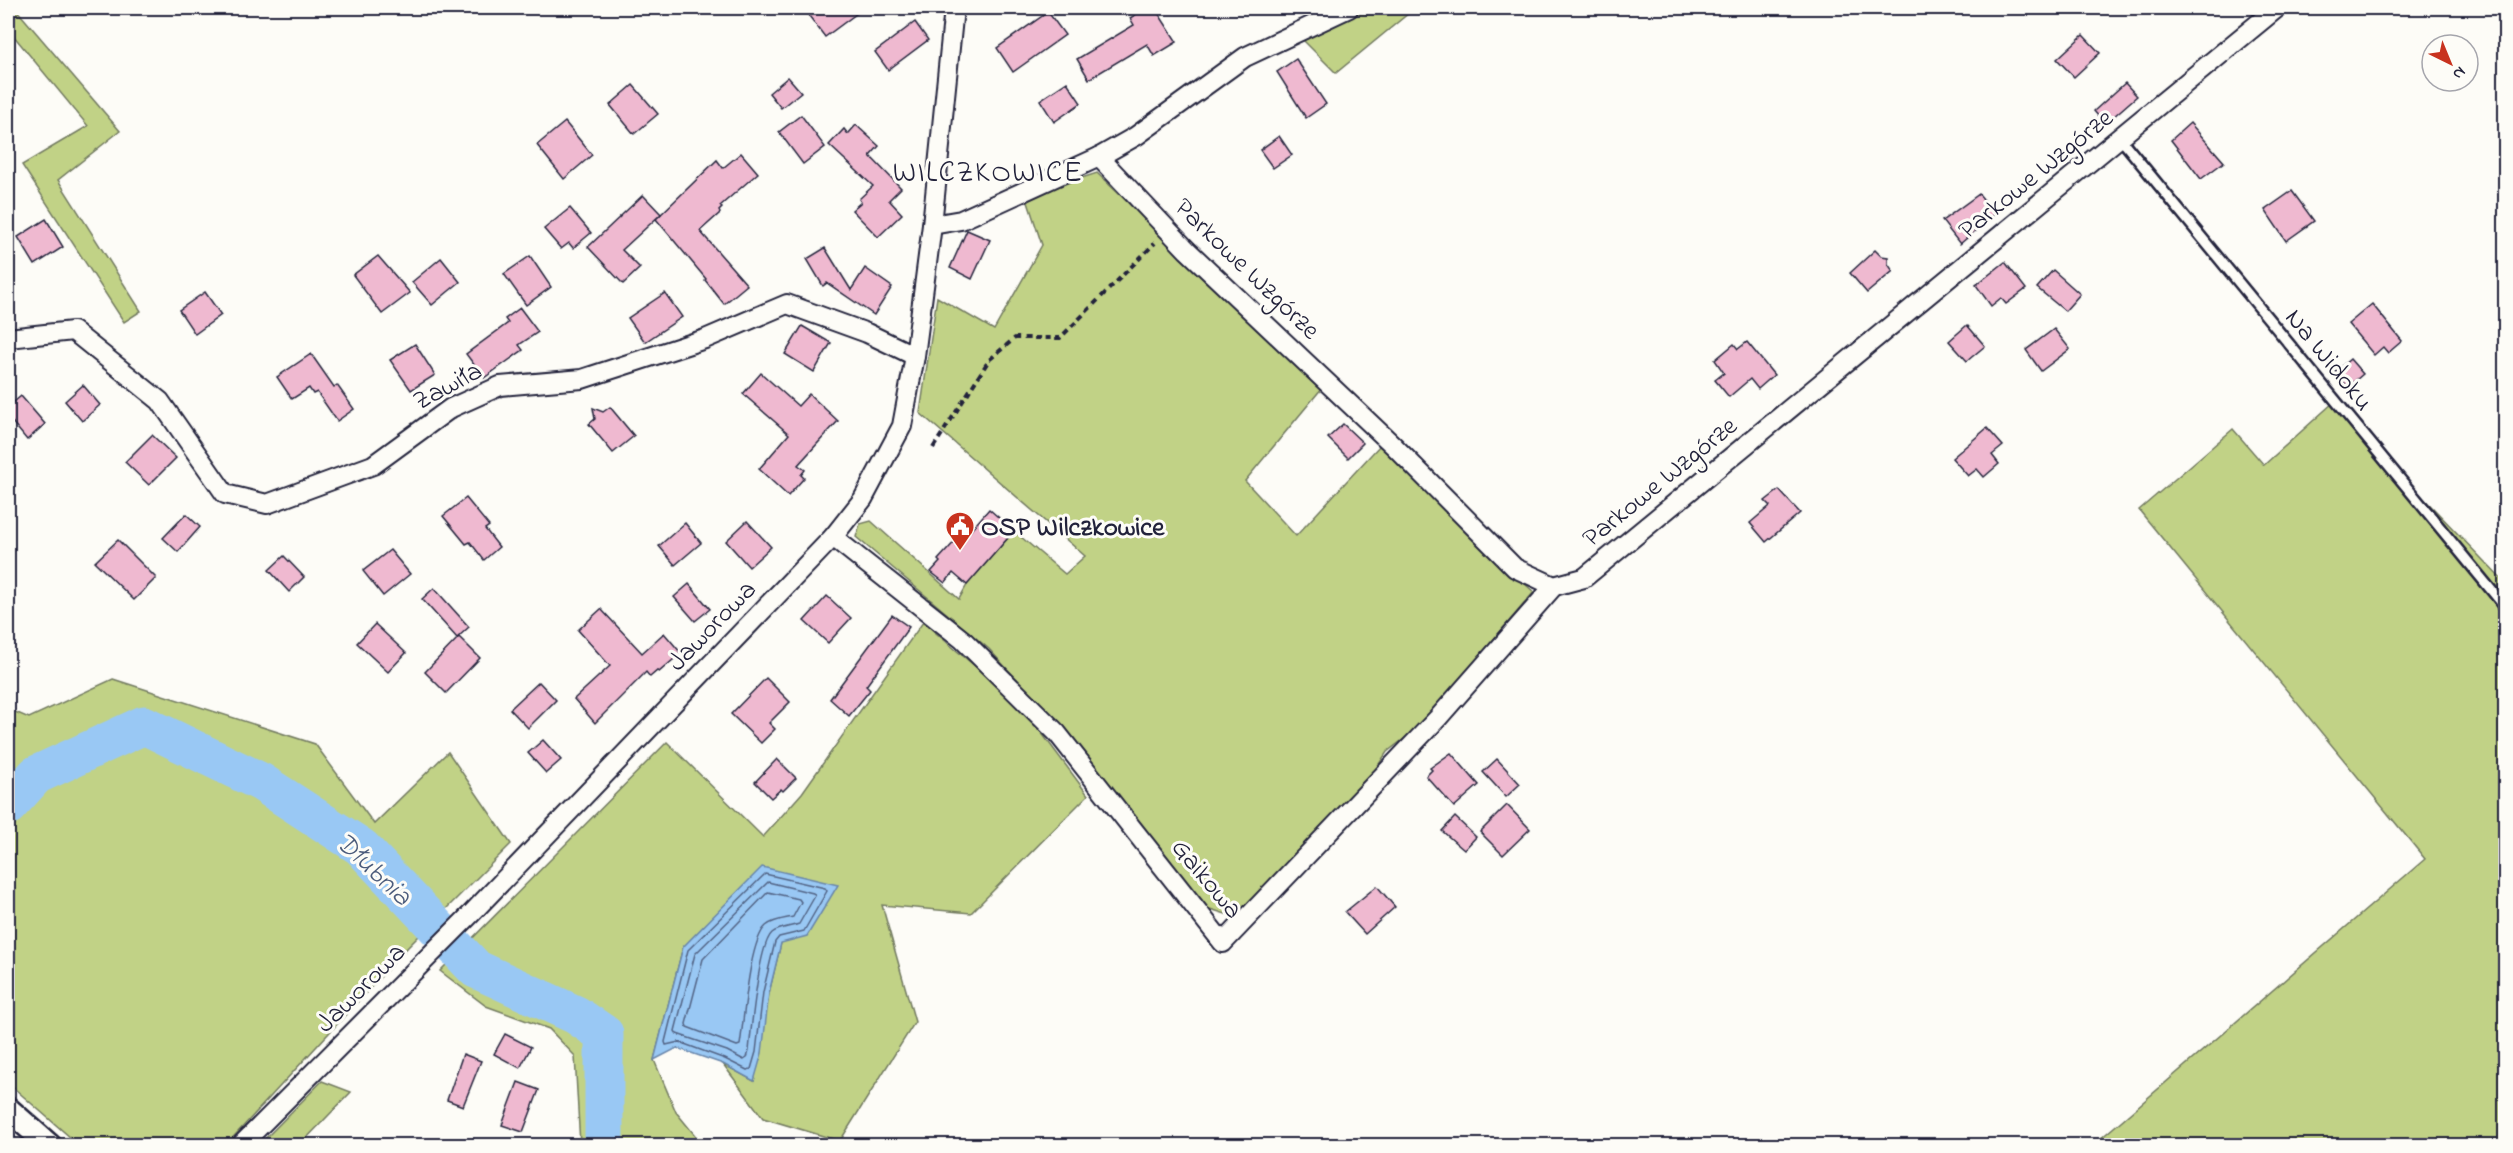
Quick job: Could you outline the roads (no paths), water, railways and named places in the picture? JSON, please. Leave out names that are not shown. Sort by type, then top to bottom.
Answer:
[{"type":"street","name":"Jaworowa","points":[[240,1146],[470,915],[833,537],[863,499],[902,426],[915,356],[932,225],[954,8]]},
{"type":"street","points":[[932,225],[961,220],[1099,157],[1136,136],[1245,57],[1349,8]]},
{"type":"street","name":"Parkowe Wzgórze","points":[[1099,157],[1168,230],[1393,446],[1515,568],[1554,586],[1584,578],[2277,8]]},
{"type":"street","name":"Zawiła","points":[[8,338],[73,331],[160,401],[225,494],[267,504],[373,465],[451,408],[500,386],[582,379],[705,339],[787,304],[867,333],[915,356]]},
{"type":"street","name":"Gaikowa","points":[[833,537],[963,640],[1057,733],[1223,944],[1438,718],[1554,586]]},
{"type":"street","points":[[8,1109],[50,1146]]},
{"type":"lane","name":"Na Widoku","points":[[2120,138],[2505,608]]},
{"type":"water","points":[[762,867],[838,885],[807,936],[781,943],[769,993],[762,1053],[754,1081],[723,1064],[677,1048],[654,1060],[683,947]]},
{"type":"waterway","name":"Dłubnia","points":[[8,806],[36,775],[144,725],[261,782],[361,847],[476,969],[576,1015],[604,1034],[604,1146]]},
{"type":"place","name":"OSP Wilczkowice","points":[[960,552]]},
{"type":"district","name":"WILCZKOWICE","points":[[988,171]]}]
